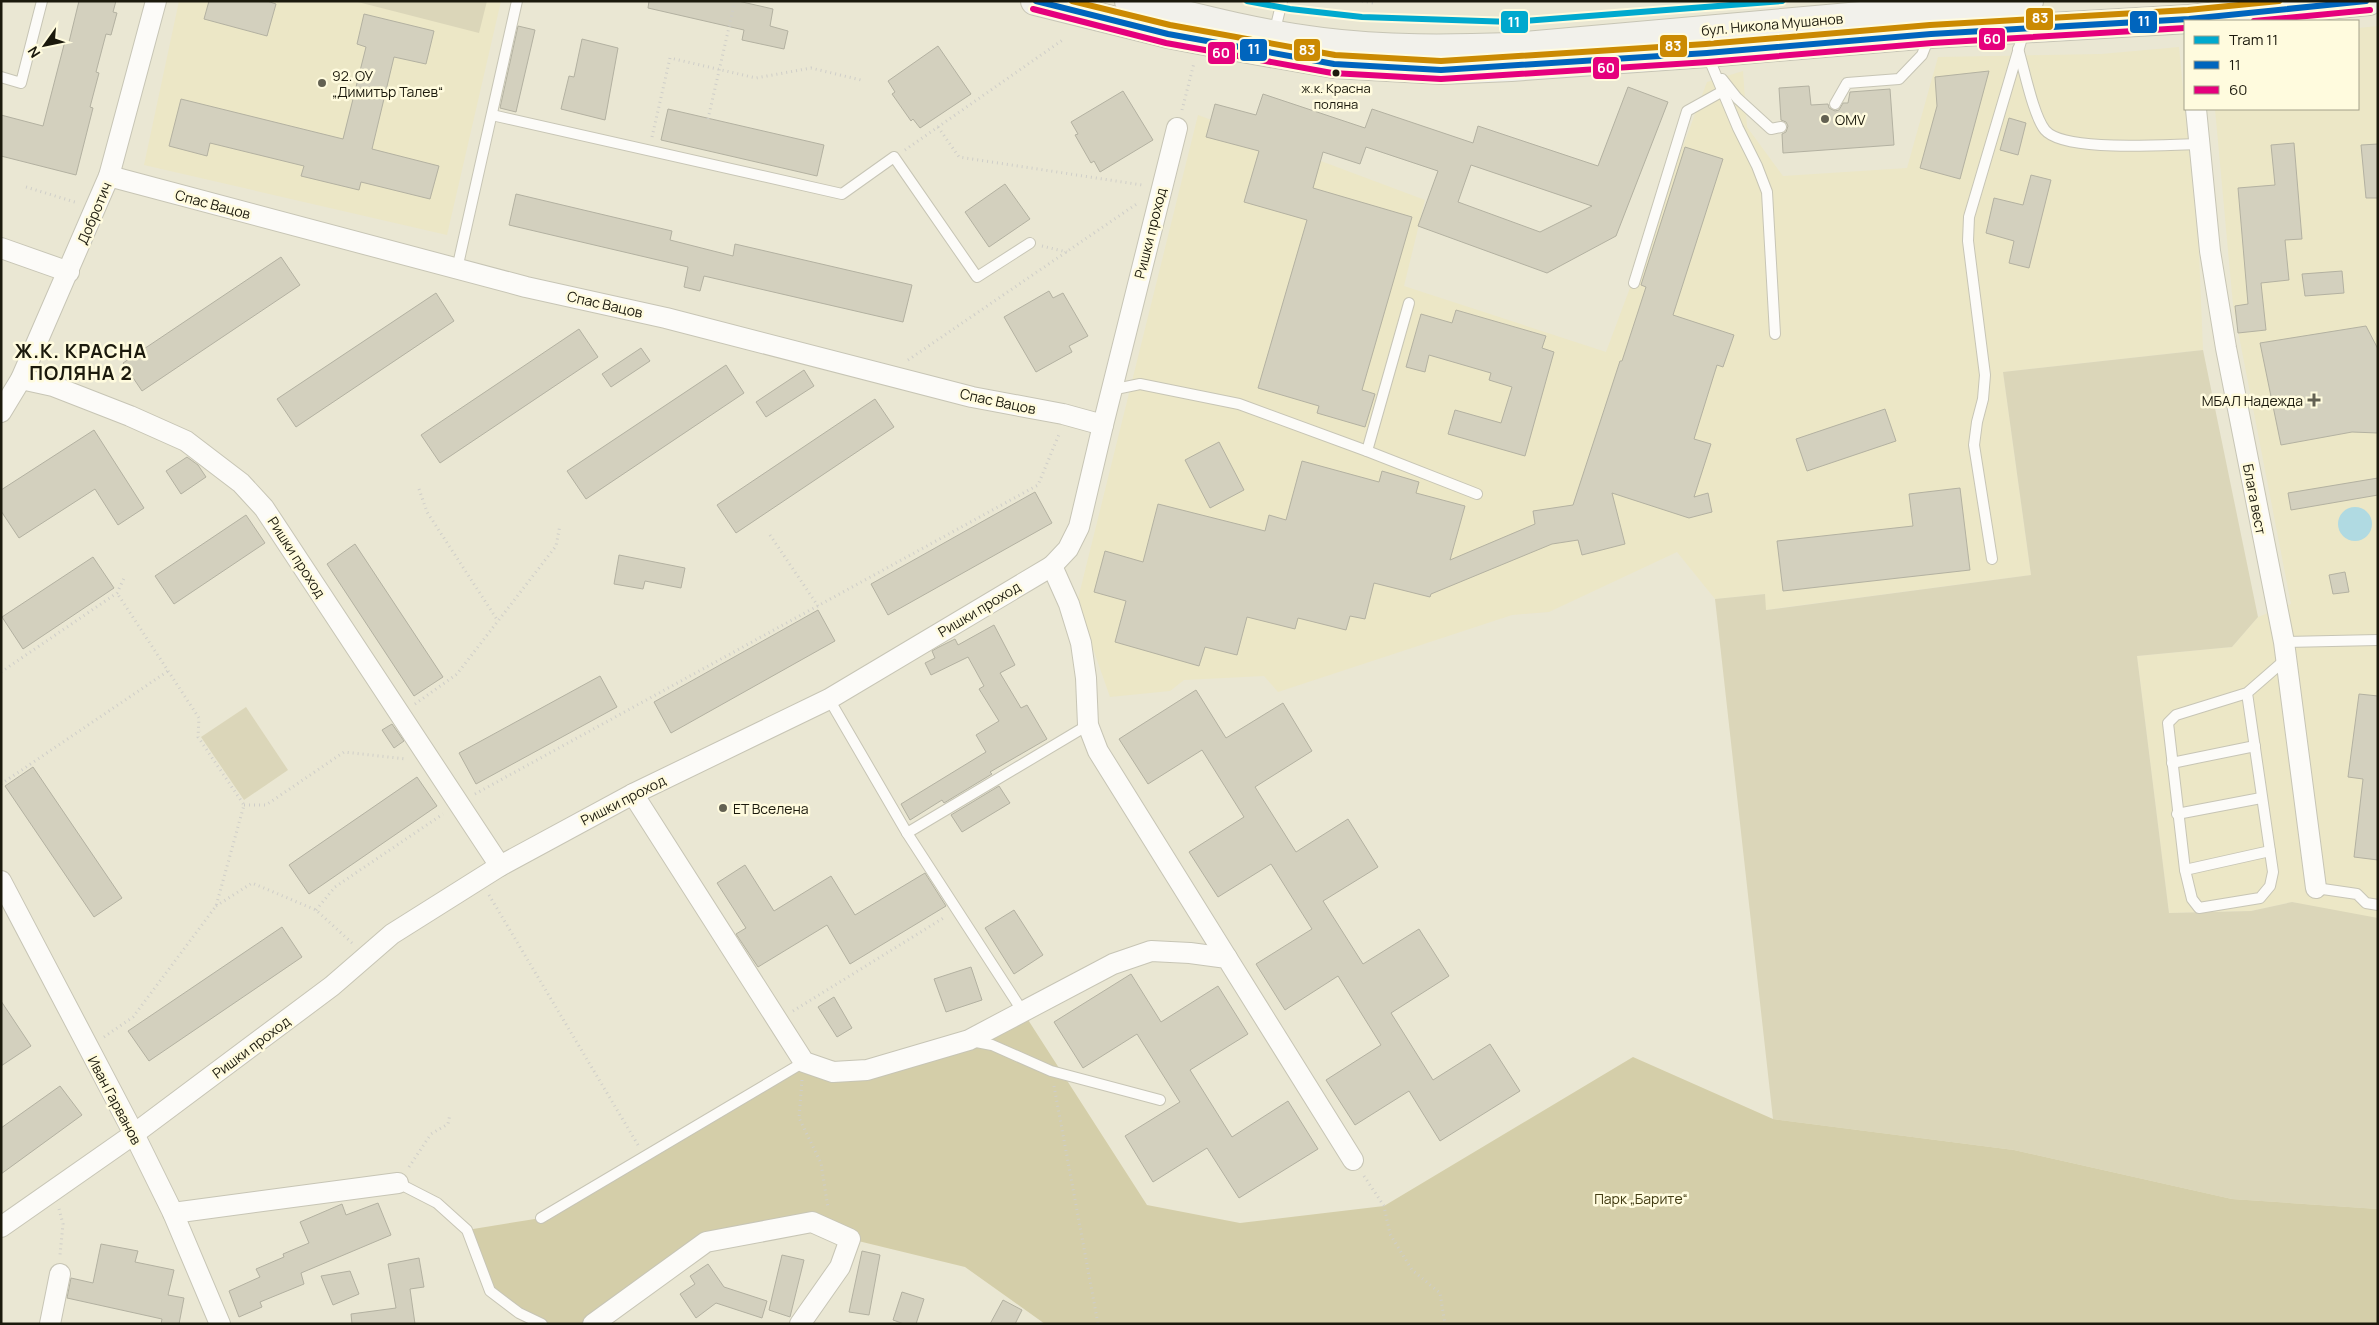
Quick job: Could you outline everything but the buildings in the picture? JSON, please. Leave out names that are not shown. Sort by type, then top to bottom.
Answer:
[{"type":"main road","name":"бул. Никола Мушанов","points":[[1035,1],[1168,34],[1273,43],[1323,42],[1448,49],[1513,47],[2029,1]]},
{"type":"main road","name":"бул. Никола Мушанов","points":[[1129,1],[1226,25],[1334,64],[1440,70],[1711,62],[1931,34],[2021,39],[2189,14],[2369,1]]},
{"type":"street","name":"Добротич","points":[[1,412],[21,379],[109,176],[156,1]]},
{"type":"street","name":"Блага вест","points":[[2196,110],[2210,251],[2226,348],[2285,651],[2316,888]]},
{"type":"street","name":"Ришки проход","points":[[1,1227],[134,1134],[332,986],[392,934],[500,866],[633,794],[829,699],[1052,566],[1068,549],[1079,527],[1111,390],[1177,128]]},
{"type":"street","name":"Спас Вацов","points":[[109,176],[457,269],[676,320],[972,397],[1063,414],[1103,424]]},
{"type":"street","points":[[1,248],[69,272]]},
{"type":"street","name":"Ришки проход","points":[[21,379],[53,386],[130,416],[186,441],[241,483],[264,508],[500,866]]},
{"type":"street","points":[[1052,566],[1070,604],[1081,643],[1086,678],[1088,725],[1098,750],[1353,1160]]},
{"type":"street","points":[[633,794],[804,1062],[833,1072],[867,1070],[969,1040],[1113,964],[1151,951],[1190,953],[1227,958]]},
{"type":"street","name":"Иван Гарванов","points":[[1,881],[134,1134],[173,1213],[220,1324]]},
{"type":"street","points":[[173,1213],[398,1183]]},
{"type":"street","points":[[593,1324],[706,1242],[812,1222],[850,1239],[840,1267],[800,1324]]},
{"type":"street","points":[[50,1324],[60,1274]]},
{"type":"lane","points":[[1,77],[21,82],[42,1]]},
{"type":"lane","points":[[457,269],[517,1]]},
{"type":"lane","points":[[1273,43],[1282,1]]},
{"type":"lane","points":[[1835,104],[1847,83],[1899,79],[1922,55],[1931,34]]},
{"type":"lane","points":[[2021,39],[2036,111],[2045,130],[2055,137],[2095,146],[2200,144]]},
{"type":"lane","points":[[1992,558],[1974,445],[1983,399],[1985,375],[1968,242],[1969,217],[2021,39]]},
{"type":"lane","points":[[1711,62],[1738,128],[1757,166],[1766,192],[1775,334]]},
{"type":"lane","points":[[1711,62],[1737,98],[1771,129],[1781,128]]},
{"type":"lane","points":[[1634,283],[1687,111],[1723,91]]},
{"type":"lane","points":[[492,115],[842,194],[894,157],[977,276],[1030,243]]},
{"type":"lane","points":[[1367,451],[1409,303]]},
{"type":"lane","points":[[1111,390],[1140,384],[1239,404],[1477,494]]},
{"type":"lane","points":[[2247,694],[2273,872],[2270,886],[2260,898],[2199,908],[2192,900],[2185,870],[2177,814],[2168,723],[2176,715],[2247,694],[2285,651],[2378,640]]},
{"type":"lane","points":[[829,699],[907,832],[1023,1012]]},
{"type":"lane","points":[[907,832],[1088,725]]},
{"type":"lane","points":[[2172,762],[2255,746]]},
{"type":"lane","points":[[2177,814],[2261,798]]},
{"type":"lane","points":[[2185,870],[2270,851]]},
{"type":"lane","points":[[2316,888],[2357,894],[2366,903],[2378,905]]},
{"type":"lane","points":[[969,1040],[992,1045],[1051,1071],[1160,1100]]},
{"type":"lane","points":[[541,1218],[804,1062]]},
{"type":"lane","points":[[398,1183],[437,1203],[467,1230],[490,1291],[519,1313],[542,1324]]},
{"type":"path","points":[[708,118],[735,1]]},
{"type":"path","points":[[1362,1],[1373,3]]},
{"type":"path","points":[[894,157],[1064,39]]},
{"type":"path","points":[[649,150],[670,58],[756,78],[811,68],[861,80]]},
{"type":"path","points":[[1177,128],[1192,68]]},
{"type":"path","points":[[938,126],[959,156],[1161,187]]},
{"type":"path","points":[[26,187],[96,209]]},
{"type":"path","points":[[888,374],[1161,187]]},
{"type":"path","points":[[1030,243],[1067,252]]},
{"type":"path","points":[[316,910],[335,887],[459,803],[1038,485],[1060,432],[1063,414]]},
{"type":"path","points":[[419,489],[427,512],[498,621]]},
{"type":"path","points":[[401,714],[457,674],[556,546],[560,525]]},
{"type":"path","points":[[770,534],[818,606]]},
{"type":"path","points":[[1,672],[117,593],[125,576]]},
{"type":"path","points":[[117,593],[200,718],[198,737],[244,805],[216,906]]},
{"type":"path","points":[[1,784],[168,671]]},
{"type":"path","points":[[244,805],[266,805],[344,752],[432,761]]},
{"type":"path","points":[[479,880],[645,1156]]},
{"type":"path","points":[[88,1048],[133,1017],[216,906],[252,883],[316,910],[366,956]]},
{"type":"path","points":[[777,1021],[957,910]]},
{"type":"path","points":[[804,1062],[798,1118],[821,1163],[829,1211]]},
{"type":"path","points":[[1051,1071],[1098,1324]]},
{"type":"path","points":[[398,1183],[431,1134],[448,1124],[450,1114]]},
{"type":"path","points":[[1353,1160],[1384,1206],[1390,1234],[1412,1270],[1440,1293],[1445,1324]]},
{"type":"path","points":[[48,1194],[58,1209],[63,1224],[60,1274]]},
{"type":"shaded area","name":"92. ОУ „Димитър Талев“","points":[[179,1],[501,1],[447,235],[144,165]]},
{"type":"shaded area","points":[[354,1],[487,1],[479,33]]},
{"type":"shaded area","points":[[2378,26],[2378,921],[2292,902],[2251,911],[2169,913],[2137,656],[2232,647],[2258,617],[2291,604],[2233,305],[2215,110],[2359,110],[2359,28]]},
{"type":"shaded area","points":[[2179,47],[2199,252],[2203,350],[2003,372],[2031,575],[1765,610],[1764,594],[1715,599],[1677,552],[1549,612],[1512,615],[1278,692],[1264,676],[1184,680],[1170,691],[1110,697],[1077,603],[1198,115],[1425,200],[1404,286],[1606,352],[1707,82],[1743,71],[1747,127],[1783,176],[1907,168],[1938,57],[2101,54]]},
{"type":"shaded area","points":[[2203,350],[2258,617],[2232,647],[2137,656],[2169,913],[2251,911],[2292,902],[2378,918],[2378,1209],[2232,1199],[2014,1150],[1773,1119],[1715,599],[1765,594],[1766,610],[2031,575],[2003,372]]},
{"type":"shaded area","points":[[246,707],[288,770],[244,800],[201,737]]},
{"type":"green space","name":"Парк „Барите“","points":[[1023,1012],[1147,1205],[1240,1223],[1384,1206],[1633,1057],[1773,1119],[2014,1150],[2232,1199],[2378,1209],[2378,1324],[1045,1324],[965,1267],[850,1239],[812,1222],[706,1242],[593,1324],[542,1324],[490,1291],[467,1230],[541,1218],[804,1062],[867,1070]]},
{"type":"water","points":[[2355,507],[2367,512],[2372,524],[2367,536],[2355,541],[2343,536],[2338,524],[2343,512]]},
{"type":"tram line","name":"11","points":[[1247,1],[1290,9],[1362,17],[1512,22],[1782,1]]},
{"type":"transit line","name":"11","points":[[1036,1],[1168,34],[1334,64],[1441,70],[1707,53],[1931,34],[2189,19],[2366,1]]},
{"type":"transit line","name":"83","points":[[1072,1],[1170,25],[1335,55],[1441,61],[1706,44],[1930,25],[2188,10],[2279,1]]},
{"type":"transit line","name":"60","points":[[1033,9],[1166,43],[1332,73],[1441,79],[1708,62],[1932,43],[2184,28]]},
{"type":"transit line","name":"60","points":[[2265,20],[2370,10]]},
{"type":"place","name":"ж.к. Красна поляна","points":[[1336,73]]},
{"type":"place","name":"92. ОУ „Димитър Талев“","points":[[322,83]]},
{"type":"place","name":"OMV","points":[[1825,119]]},
{"type":"place","name":"МБАЛ Надежда","points":[[2314,400]]},
{"type":"place","name":"ЕТ Вселена","points":[[723,808]]},
{"type":"district","name":"Ж.К. КРАСНА ПОЛЯНА 2","points":[[81,362]]}]
